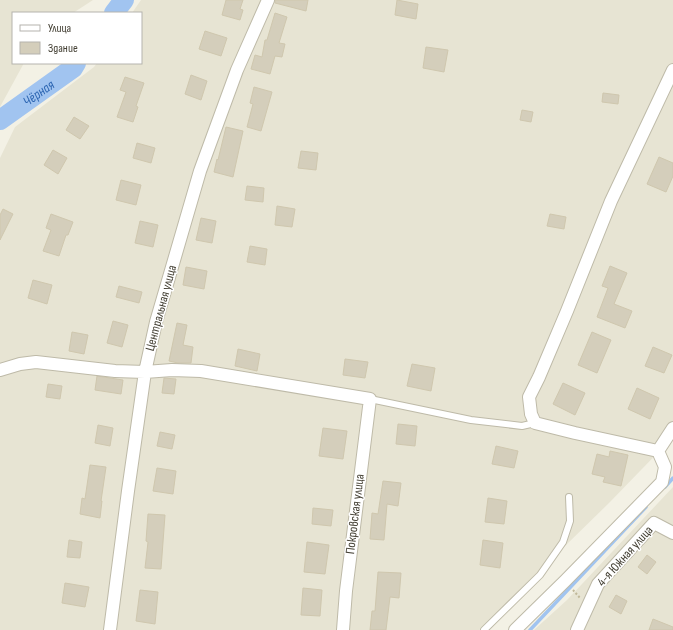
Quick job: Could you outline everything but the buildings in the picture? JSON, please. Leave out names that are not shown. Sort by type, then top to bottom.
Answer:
[{"type":"street","name":"Центральная улица","points":[[110,630],[145,372],[156,322],[200,171],[237,70],[268,0]]},
{"type":"street","points":[[658,451],[535,423],[531,414],[529,397],[567,312],[611,201],[673,70]]},
{"type":"street","points":[[0,370],[20,364],[36,362],[115,371],[202,371],[370,399]]},
{"type":"street","name":"Покровская улица","points":[[343,630],[346,591],[370,399]]},
{"type":"street","points":[[658,451],[673,428]]},
{"type":"street","points":[[515,630],[662,482],[665,467],[658,451]]},
{"type":"street","name":"4-я Южная улица","points":[[577,630],[598,584],[654,523],[673,533]]},
{"type":"lane","points":[[370,399],[471,420],[522,426],[535,423]]},
{"type":"lane","points":[[484,630],[540,575],[563,542],[570,521],[568,497]]},
{"type":"path","points":[[565,581],[588,606]]},
{"type":"shaded area","points":[[0,0],[93,0],[75,12],[12,12],[12,64],[23,64],[0,107]]},
{"type":"shaded area","points":[[141,0],[673,0],[673,437],[609,503],[479,630],[0,630],[0,158],[15,127],[96,64],[142,64],[142,12],[133,12]]},
{"type":"shaded area","points":[[673,487],[673,630],[534,630],[567,600]]},
{"type":"waterway","name":"Чёрная","points":[[115,12],[124,0]]},
{"type":"waterway","name":"Чёрная","points":[[0,120],[73,68],[75,64]]},
{"type":"waterway","points":[[665,487],[673,478]]},
{"type":"waterway","points":[[530,630],[646,507]]}]
